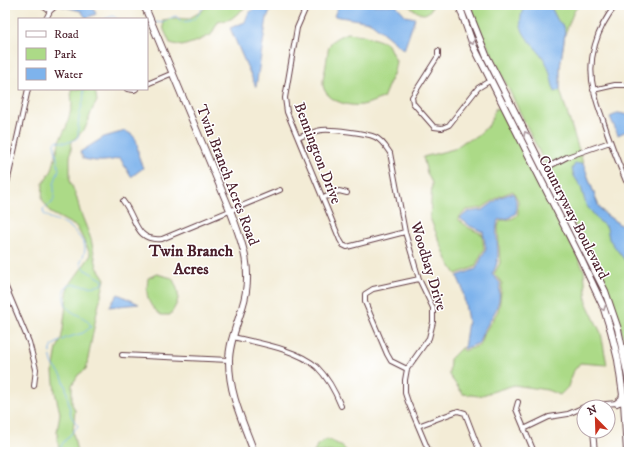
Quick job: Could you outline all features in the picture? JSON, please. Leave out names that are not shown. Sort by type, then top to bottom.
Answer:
[{"type":"street","points":[[41,5],[50,11]]},
{"type":"street","points":[[46,18],[50,11],[57,5]]},
{"type":"street","name":"Twin Branch Acres Road","points":[[144,5],[230,210],[241,238],[245,254],[247,271],[246,291],[243,307],[233,337],[229,360],[230,381],[234,401],[254,452]]},
{"type":"street","name":"Bennington Drive","points":[[307,5],[297,28],[285,98],[287,112],[340,240],[343,245],[347,247],[405,232]]},
{"type":"street","name":"Countryway Boulevard","points":[[459,5],[473,45],[597,291],[611,331],[627,403],[627,452]]},
{"type":"street","name":"Countryway Boulevard","points":[[466,5],[480,42],[605,291],[618,329],[629,382]]},
{"type":"street","points":[[616,5],[601,28],[595,42],[591,74],[593,90],[610,142],[626,181],[629,184]]},
{"type":"street","points":[[438,51],[438,56],[412,97],[413,103],[434,127],[442,128],[449,125],[478,88],[498,77]]},
{"type":"street","points":[[148,84],[173,73]]},
{"type":"street","points":[[593,90],[616,85],[629,85]]},
{"type":"street","points":[[5,192],[28,90]]},
{"type":"street","name":"Woodbay Drive","points":[[298,138],[323,130],[366,134],[375,137],[384,143],[390,153],[405,232],[419,279],[433,308],[433,322],[429,338],[407,368]]},
{"type":"street","points":[[537,172],[567,157],[610,142]]},
{"type":"street","points":[[123,202],[130,210],[138,229],[145,237],[153,240],[162,239],[280,190]]},
{"type":"street","points":[[323,198],[339,191],[347,193]]},
{"type":"street","points":[[419,279],[373,289],[365,294],[365,302],[391,361],[407,368],[405,393],[429,452]]},
{"type":"street","points":[[5,285],[29,342],[36,369],[34,386]]},
{"type":"street","points":[[233,337],[288,351],[304,358],[316,366],[326,377],[342,406]]},
{"type":"street","points":[[122,355],[229,360]]},
{"type":"street","points":[[617,403],[621,400],[627,403]]},
{"type":"street","points":[[518,402],[516,410],[534,452]]},
{"type":"street","points":[[617,403],[622,405],[627,403]]},
{"type":"street","points":[[418,426],[458,411],[464,413],[480,452]]},
{"type":"street","points":[[524,428],[549,417],[568,414],[576,411]]},
{"type":"street","points":[[594,439],[595,452]]},
{"type":"green space","points":[[208,5],[248,5],[231,19],[218,22],[211,35],[182,46],[170,43],[164,30],[163,20],[174,18],[188,19],[202,11]]},
{"type":"green space","points":[[408,5],[433,5],[427,13],[421,14]]},
{"type":"green space","points":[[471,5],[580,5],[574,11],[565,34],[560,67],[560,90],[583,163],[599,207],[605,214],[629,231],[629,361],[619,322],[609,295],[476,22]]},
{"type":"green space","points":[[348,33],[363,35],[387,43],[396,61],[394,72],[383,98],[365,104],[352,105],[335,100],[327,94],[324,89],[323,80],[330,44],[336,38]]},
{"type":"green space","points":[[71,90],[95,90],[97,101],[85,129],[72,141],[70,181],[91,239],[97,267],[105,279],[86,369],[78,375],[72,385],[72,404],[75,410],[73,432],[77,452],[59,452],[57,432],[60,413],[55,392],[53,372],[57,348],[61,340],[63,329],[68,287],[91,255],[77,227],[51,213],[42,199],[43,184],[52,170],[60,139],[66,128],[72,106]]},
{"type":"green space","points":[[502,107],[584,270],[587,304],[601,333],[607,365],[580,363],[572,373],[568,387],[560,395],[547,390],[514,385],[479,396],[463,394],[449,375],[450,359],[462,347],[462,350],[464,351],[480,345],[483,335],[498,311],[502,283],[494,274],[500,263],[498,227],[500,221],[512,219],[518,214],[518,200],[513,191],[500,196],[482,208],[467,210],[459,217],[458,219],[469,228],[482,234],[484,249],[475,267],[456,274],[448,262],[430,218],[432,183],[427,173],[423,157],[454,149],[465,141],[476,137],[489,125],[495,109]]},
{"type":"green space","points":[[157,274],[172,278],[177,288],[178,297],[176,305],[170,315],[161,315],[152,307],[148,299],[148,278]]},
{"type":"green space","points":[[327,439],[340,445],[346,450],[346,452],[314,452],[317,445]]},
{"type":"water","points":[[92,5],[96,14],[86,18],[81,11],[61,6]]},
{"type":"water","points":[[258,5],[273,5],[267,18],[256,87],[230,28],[245,22],[248,14]]},
{"type":"water","points":[[339,5],[396,5],[406,16],[415,18],[404,50],[370,22],[334,16]]},
{"type":"water","points":[[525,5],[550,5],[558,21],[564,26],[565,34],[560,67],[560,90],[555,92],[543,57],[523,31],[521,15]]},
{"type":"water","points":[[619,113],[629,115],[629,130],[618,135],[610,117]]},
{"type":"water","points":[[125,131],[136,139],[139,158],[143,168],[131,177],[120,158],[106,161],[93,161],[84,159],[80,152],[104,137]]},
{"type":"water","points":[[583,163],[599,207],[605,214],[629,231],[629,266],[609,239],[607,228],[586,205],[581,187],[574,176],[572,169],[575,164]]},
{"type":"water","points":[[513,193],[516,200],[516,213],[509,218],[498,220],[498,254],[492,274],[500,283],[499,300],[496,310],[482,334],[479,343],[464,349],[468,321],[462,287],[457,276],[476,269],[486,249],[483,232],[470,226],[460,218],[468,212],[483,210],[501,197]]},
{"type":"water","points":[[118,294],[139,304],[109,307]]},
{"type":"waterway","points":[[155,22],[162,23],[176,16],[182,22],[194,19],[204,5]]},
{"type":"waterway","points":[[217,5],[226,5]]},
{"type":"waterway","points":[[108,18],[113,16],[116,18]]},
{"type":"waterway","points":[[58,452],[63,443],[78,426],[71,416],[66,388],[62,376],[52,363],[50,352],[53,345],[66,338],[83,333],[91,327],[85,319],[68,308],[65,303],[64,290],[69,285],[98,286],[103,284],[103,280],[87,271],[80,263],[85,248],[80,238],[67,224],[44,214],[43,209],[52,203],[54,199],[54,184],[59,169],[54,143],[57,141],[71,141],[78,137],[79,120],[84,97],[83,90]]},
{"type":"district","name":"Twin Branch Acres","points":[[191,259]]}]
